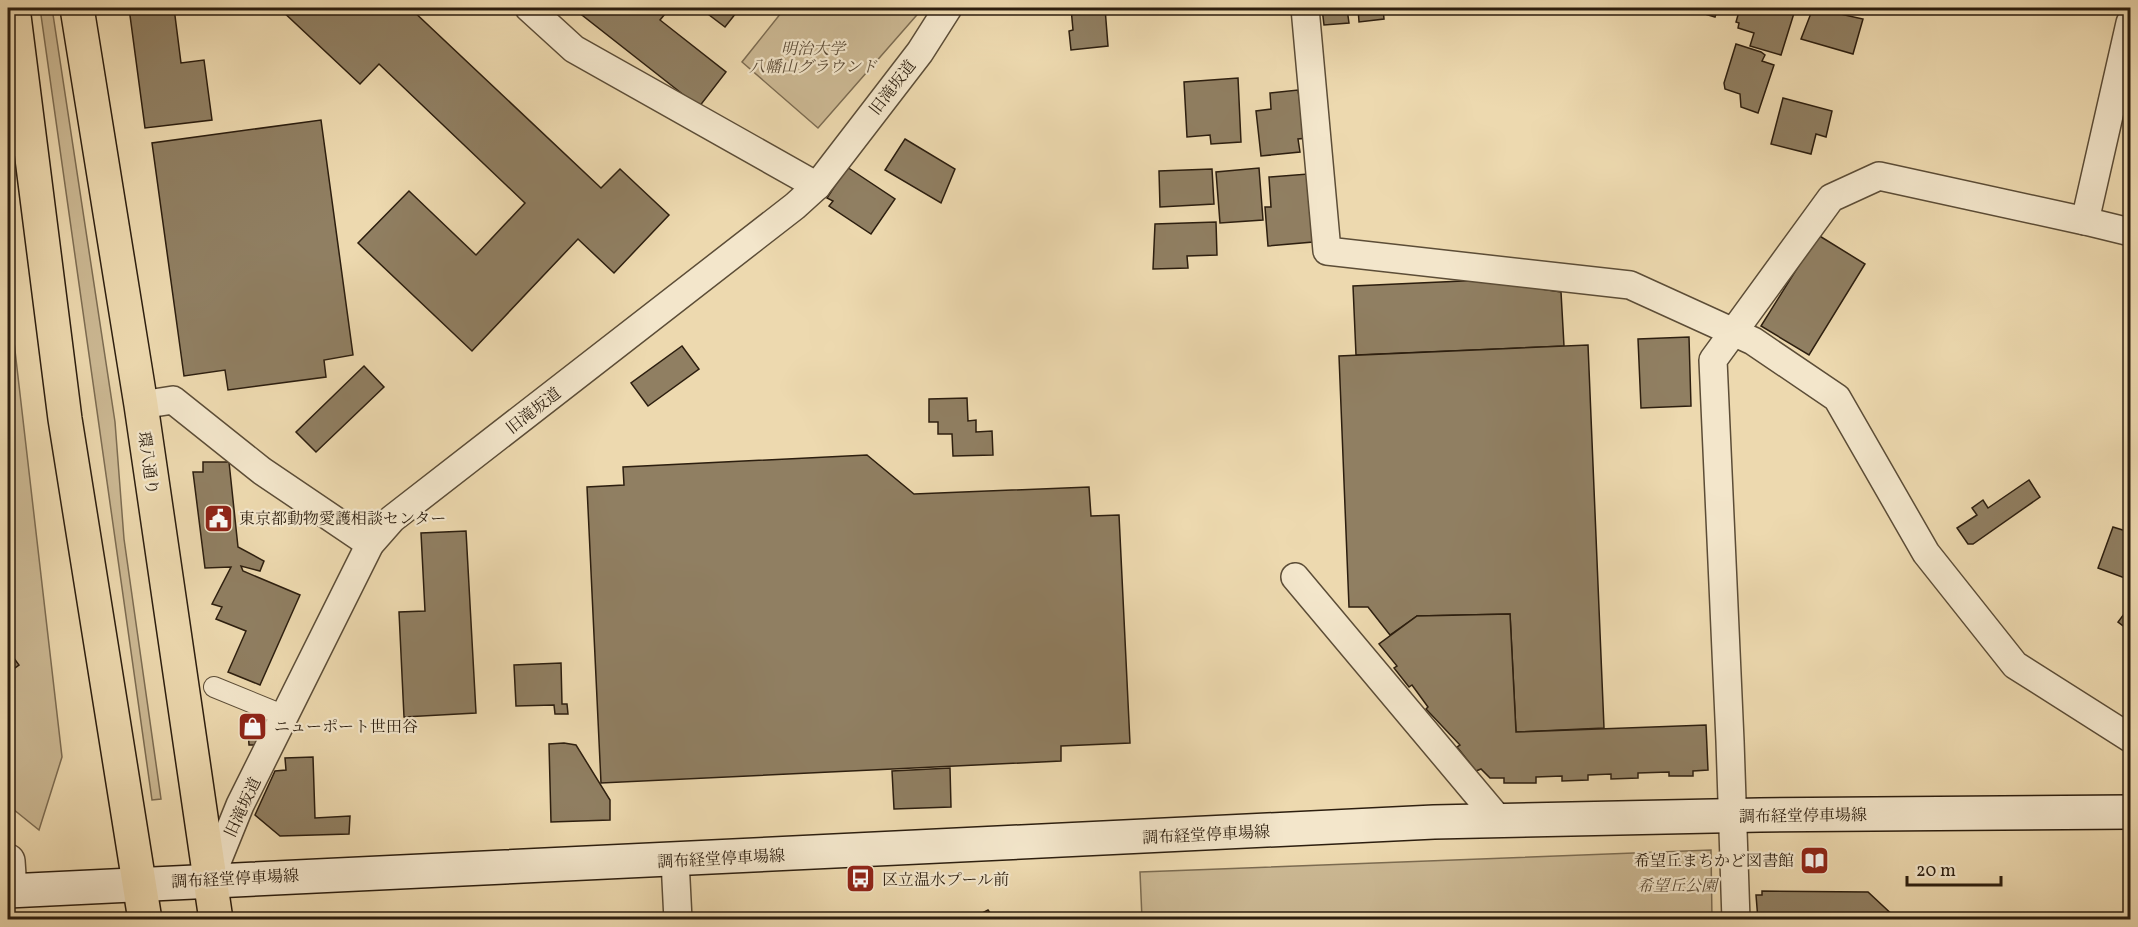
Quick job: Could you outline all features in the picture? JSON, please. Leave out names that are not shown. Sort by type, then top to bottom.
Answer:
[{"type":"main road","points":[[13,8],[64,419],[146,920]]},
{"type":"main road","name":"環八通り","points":[[77,8],[141,405],[216,920]]},
{"type":"main road","name":"調布経堂停車場線","points":[[8,881],[141,883],[675,860],[1434,822],[1732,815],[2130,812]]},
{"type":"street","points":[[529,8],[574,49],[817,186]]},
{"type":"street","name":"旧滝坂道","points":[[210,879],[240,805],[370,544],[392,519],[795,206],[817,186],[920,52],[948,8]]},
{"type":"street","points":[[1305,8],[1327,251],[1630,285],[1753,341],[1838,398],[1926,553],[2015,665],[2130,738]]},
{"type":"street","points":[[2085,220],[2130,23]]},
{"type":"street","points":[[1736,920],[1713,360],[1831,198],[1879,176],[2085,220],[2130,232]]},
{"type":"street","points":[[141,405],[173,400],[262,471],[370,544]]},
{"type":"street","points":[[1295,577],[1487,821]]},
{"type":"street","points":[[214,687],[285,716]]},
{"type":"street","points":[[675,860],[678,920]]},
{"type":"green space","points":[[40,8],[52,8],[115,422],[124,539],[161,799],[152,800]]},
{"type":"green space","name":"明治大学 八幡山グラウンド","points":[[785,8],[923,8],[818,128],[742,62]]},
{"type":"green space","points":[[8,290],[62,757],[39,830],[8,805]]},
{"type":"green space","name":"希望丘公園","points":[[1711,850],[1712,919],[1142,919],[1140,872]]},
{"type":"building","points":[[129,8],[174,8],[181,63],[204,60],[212,120],[145,128]]},
{"type":"building","points":[[279,8],[410,8],[601,188],[620,169],[669,215],[614,273],[578,239],[472,351],[358,243],[409,191],[476,255],[525,203],[379,64],[360,84]]},
{"type":"building","points":[[573,8],[670,8],[660,20],[726,72],[699,107]]},
{"type":"building","points":[[700,8],[740,8],[725,27]]},
{"type":"building","points":[[1071,8],[1105,8],[1108,46],[1071,50],[1069,31],[1073,30]]},
{"type":"building","points":[[1322,8],[1358,8],[1347,9],[1349,23],[1324,25]]},
{"type":"building","points":[[1358,8],[1383,8],[1384,19],[1359,22]]},
{"type":"building","points":[[1685,8],[1718,8],[1715,17]]},
{"type":"building","points":[[1740,8],[1795,10],[1781,55],[1750,46],[1754,33],[1738,28],[1739,23],[1736,22]]},
{"type":"building","points":[[1813,8],[1863,19],[1853,54],[1801,39]]},
{"type":"building","points":[[1736,44],[1761,52],[1765,55],[1762,61],[1774,65],[1758,113],[1741,107],[1740,94],[1725,89],[1724,83]]},
{"type":"building","points":[[1238,78],[1241,142],[1211,144],[1210,135],[1187,137],[1184,82]]},
{"type":"building","points":[[1298,90],[1301,110],[1305,110],[1308,138],[1298,139],[1300,152],[1261,156],[1256,111],[1271,109],[1270,93]]},
{"type":"building","points":[[1783,98],[1832,111],[1826,137],[1816,134],[1811,154],[1771,144]]},
{"type":"building","points":[[321,120],[353,355],[324,360],[326,377],[228,390],[225,370],[184,376],[152,143]]},
{"type":"building","points":[[905,139],[955,169],[941,203],[885,170]]},
{"type":"building","points":[[847,167],[895,199],[871,234],[829,206],[833,201],[827,198]]},
{"type":"building","points":[[1259,168],[1263,220],[1220,223],[1216,172]]},
{"type":"building","points":[[1212,169],[1214,204],[1160,207],[1159,171]]},
{"type":"building","points":[[1308,174],[1313,242],[1268,246],[1265,207],[1271,207],[1269,177]]},
{"type":"building","points":[[1216,222],[1217,255],[1187,256],[1188,268],[1153,269],[1155,224]]},
{"type":"building","points":[[1818,235],[1865,264],[1809,355],[1761,326]]},
{"type":"building","points":[[1485,280],[1561,292],[1564,346],[1356,355],[1353,286]]},
{"type":"building","points":[[1689,337],[1691,406],[1641,408],[1638,339]]},
{"type":"building","points":[[1588,345],[1604,728],[1516,732],[1510,614],[1417,616],[1390,635],[1368,607],[1349,607],[1339,356]]},
{"type":"building","points":[[682,346],[699,369],[648,406],[631,383]]},
{"type":"building","points":[[364,366],[384,387],[316,452],[296,432]]},
{"type":"building","points":[[967,398],[968,421],[976,420],[976,432],[992,431],[993,455],[953,456],[952,434],[938,434],[938,422],[929,422],[929,399]]},
{"type":"building","points":[[867,455],[914,494],[1089,487],[1091,516],[1119,515],[1130,743],[1061,746],[1061,761],[601,783],[587,487],[624,485],[623,467]]},
{"type":"building","points":[[203,462],[229,462],[238,547],[264,561],[260,571],[241,566],[243,571],[300,595],[260,685],[228,672],[246,631],[216,619],[222,607],[212,604],[231,567],[205,568],[193,472],[203,472]]},
{"type":"building","points":[[2029,480],[2040,497],[1973,544],[1968,544],[1957,528],[1977,515],[1972,508],[1983,500],[1988,508]]},
{"type":"building","points":[[2113,527],[2126,531],[2125,534],[2130,537],[2130,580],[2098,568]]},
{"type":"building","points":[[466,531],[476,713],[404,717],[399,612],[425,611],[421,533]]},
{"type":"building","points":[[2130,606],[2130,631],[2118,622]]},
{"type":"building","points":[[1510,614],[1516,732],[1706,725],[1708,770],[1693,771],[1693,776],[1669,776],[1669,772],[1638,773],[1638,778],[1611,779],[1611,774],[1588,775],[1588,780],[1562,781],[1562,776],[1536,777],[1536,783],[1504,783],[1504,778],[1490,778],[1481,769],[1476,771],[1457,747],[1460,745],[1426,709],[1428,707],[1412,685],[1409,687],[1394,668],[1397,666],[1379,644],[1417,616]]},
{"type":"building","points":[[8,650],[19,665],[8,673]]},
{"type":"building","points":[[561,663],[562,704],[567,704],[568,714],[555,714],[554,705],[516,706],[514,665]]},
{"type":"building","points":[[247,714],[267,723],[255,745],[249,745]]},
{"type":"building","points":[[549,744],[576,745],[610,800],[610,820],[551,822]]},
{"type":"building","points":[[313,757],[315,818],[350,816],[349,834],[280,836],[255,815],[275,771],[286,770],[285,758]]},
{"type":"building","points":[[950,768],[951,807],[894,809],[892,771]]},
{"type":"building","points":[[2126,885],[2130,885],[2130,920],[2126,920]]},
{"type":"building","points":[[1762,891],[1868,892],[1898,920],[1758,920],[1756,895],[1762,895]]},
{"type":"building","points":[[988,910],[995,920],[969,920]]},
{"type":"place","name":"東京都動物愛護相談センター","points":[[218,518]]},
{"type":"place","name":"ニューポート世田谷","points":[[253,726]]},
{"type":"place","name":"希望丘まちかど図書館","points":[[1815,860]]},
{"type":"place","name":"区立温水プール前","points":[[861,879]]}]
